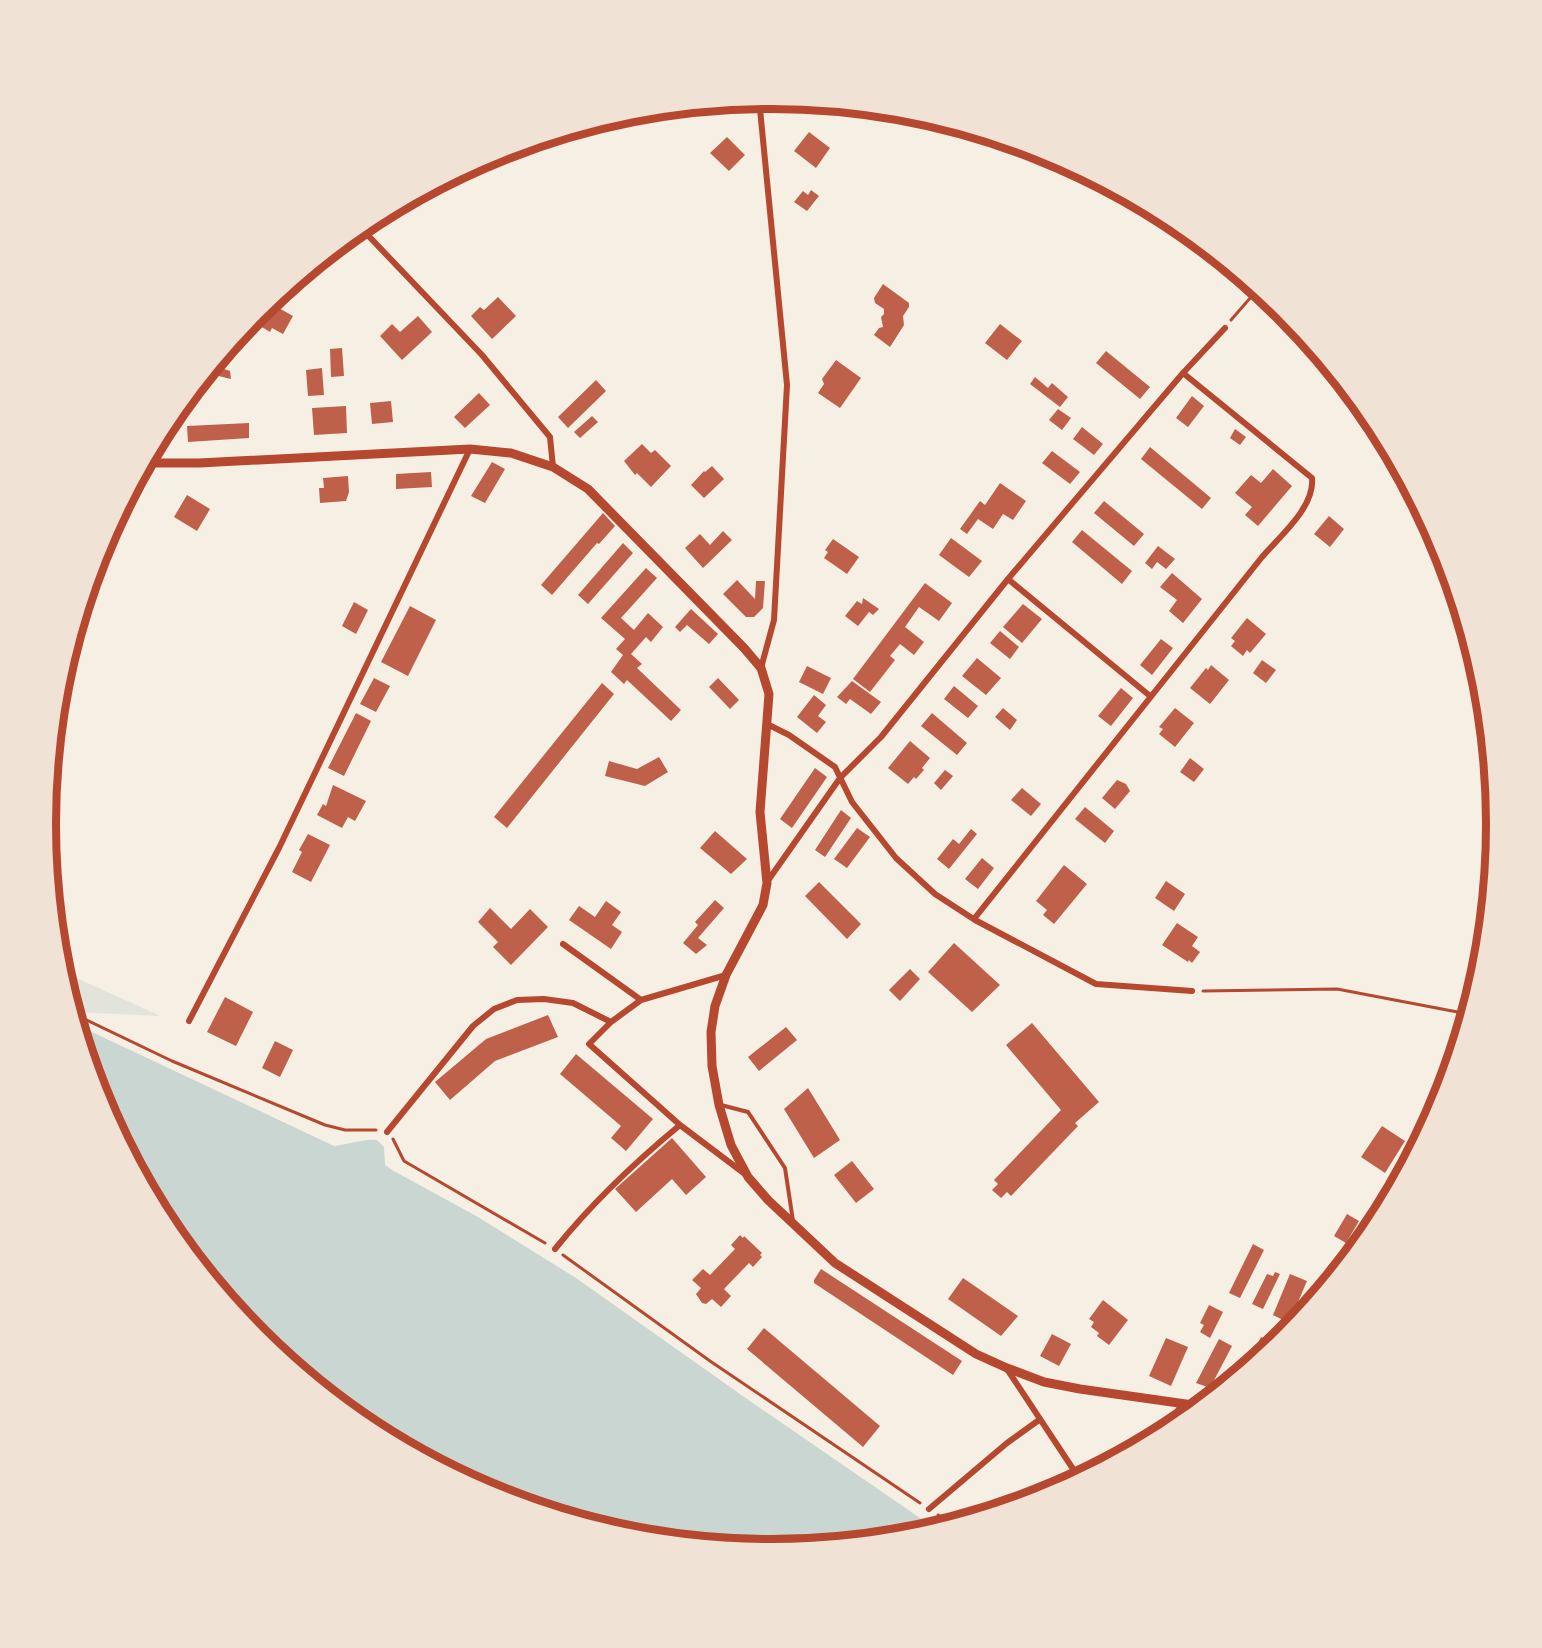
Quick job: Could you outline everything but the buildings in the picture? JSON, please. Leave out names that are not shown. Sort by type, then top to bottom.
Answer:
[{"type":"street","points":[[760,109],[787,385],[774,620],[761,668]]},
{"type":"street","points":[[366,234],[482,355],[550,437],[553,467]]},
{"type":"street","points":[[748,1177],[731,1145],[719,1105],[712,1066],[711,1032],[715,1006],[726,975],[759,912],[767,883],[840,778],[881,737],[1008,579],[1224,328]]},
{"type":"street","points":[[974,919],[1150,696],[1308,503],[1313,489],[1312,478],[1183,374]]},
{"type":"street","points":[[189,1021],[279,848],[470,449]]},
{"type":"street","points":[[153,463],[199,464],[470,449],[511,453],[553,467],[588,489],[761,668],[769,694],[760,812],[767,883]]},
{"type":"street","points":[[1008,579],[1150,696]]},
{"type":"street","points":[[767,724],[789,735],[835,767],[852,802],[896,858],[935,894],[974,919],[1096,984],[1192,992]]},
{"type":"street","points":[[563,944],[641,1000]]},
{"type":"street","points":[[726,975],[641,1000],[611,1022],[589,1044],[680,1125],[748,1177],[835,1263],[976,1354],[1044,1382],[1189,1405]]},
{"type":"street","points":[[387,1132],[473,1026],[494,1009],[517,1000],[544,999],[573,1003],[611,1022]]},
{"type":"street","points":[[555,1249],[578,1220],[639,1158],[680,1125]]},
{"type":"street","points":[[1007,1368],[1075,1472]]},
{"type":"street","points":[[1175,1415],[1182,1404]]},
{"type":"street","points":[[929,1509],[1007,1443],[1039,1420]]},
{"type":"lane","points":[[719,1105],[748,1112],[785,1168],[794,1225]]},
{"type":"path","points":[[1224,328],[1252,295]]},
{"type":"path","points":[[1192,992],[1337,989],[1461,1013]]},
{"type":"path","points":[[83,1018],[172,1061],[325,1125],[345,1130],[380,1129],[387,1132],[404,1161],[555,1249],[710,1361],[943,1518]]},
{"type":"shaded area","points":[[72,976],[154,1013],[160,1016],[81,1012]]},
{"type":"shaded area","points":[[86,1029],[334,1146],[368,1140],[377,1141],[384,1147],[385,1165],[392,1170],[478,1217],[576,1278],[926,1522],[864,1533],[771,1540],[724,1538],[631,1526],[541,1502],[455,1466],[413,1444],[335,1392],[299,1362],[233,1296],[203,1260],[151,1182],[129,1140],[110,1098]]}]
